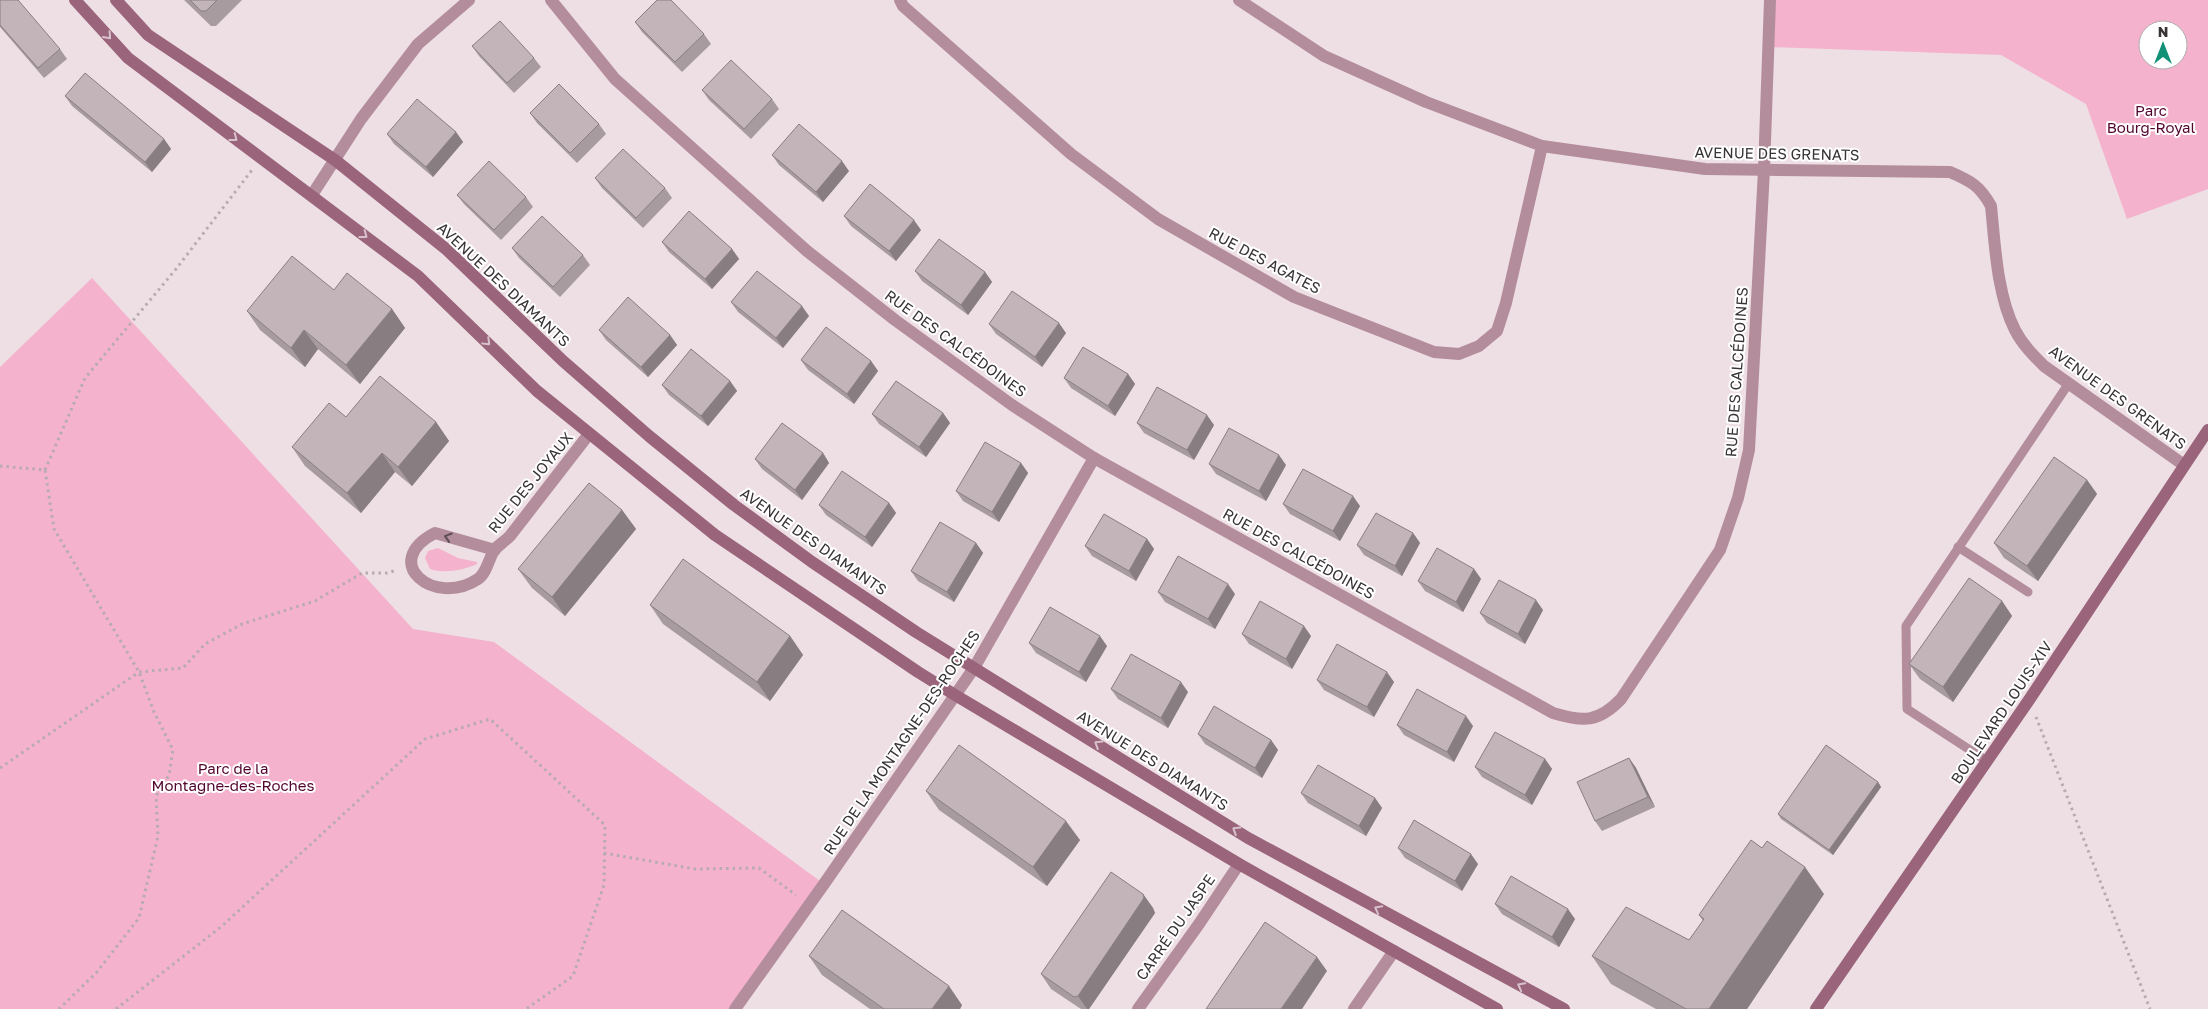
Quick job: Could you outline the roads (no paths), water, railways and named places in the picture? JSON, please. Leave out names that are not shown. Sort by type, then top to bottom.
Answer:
[{"type":"street","points":[[76,0],[128,58],[418,276],[537,391],[715,535],[918,672],[1239,864],[1497,1009]]},
{"type":"street","name":"AVENUE DES DIAMANTS","points":[[116,0],[148,35],[335,160],[446,250],[563,361],[648,436],[734,505],[812,562],[916,632],[1248,838],[1564,1009]]},
{"type":"street","points":[[312,195],[361,119],[418,44],[470,0]]},
{"type":"street","name":"RUE DES CALCÉDOINES","points":[[551,0],[615,79],[807,251],[895,320],[1012,405],[1094,458],[1553,713],[1572,719],[1592,718],[1608,713],[1620,699],[1720,550],[1738,498],[1749,450],[1764,170],[1770,0]]},
{"type":"street","name":"RUE DES AGATES","points":[[900,0],[902,6],[1071,154],[1158,219],[1294,297],[1434,352],[1459,354],[1479,346],[1497,331],[1506,303],[1542,146]]},
{"type":"street","name":"AVENUE DES GRENATS","points":[[1239,0],[1324,56],[1426,102],[1542,146],[1705,169],[1950,172],[1968,180],[1983,192],[1991,206],[2005,307],[2015,332],[2028,350],[2044,366],[2184,465]]},
{"type":"street","name":"BOULEVARD LOUIS-XIV","points":[[1816,1009],[2030,700],[2208,430]]},
{"type":"street","name":"RUE DES JOYAUX","points":[[495,550],[435,533],[422,540],[414,550],[412,566],[417,578],[428,585],[450,588],[464,587],[481,577],[495,550],[510,536],[589,434]]},
{"type":"street","name":"RUE DE LA MONTAGNE-DES-ROCHES","points":[[735,1009],[974,668],[1094,458]]},
{"type":"street","name":"CARRÉ DU JASPE","points":[[1138,1009],[1239,864]]},
{"type":"street","points":[[1354,1009],[1394,952]]},
{"type":"lane","points":[[1988,761],[1908,709],[1906,626],[2069,383]]},
{"type":"lane","points":[[1958,547],[2028,592]]},
{"type":"park label","name":"Parc Bourg-Royal","points":[[2151,118]]},
{"type":"park label","name":"Parc de la Montagne-des-Roches","points":[[233,776]]}]
